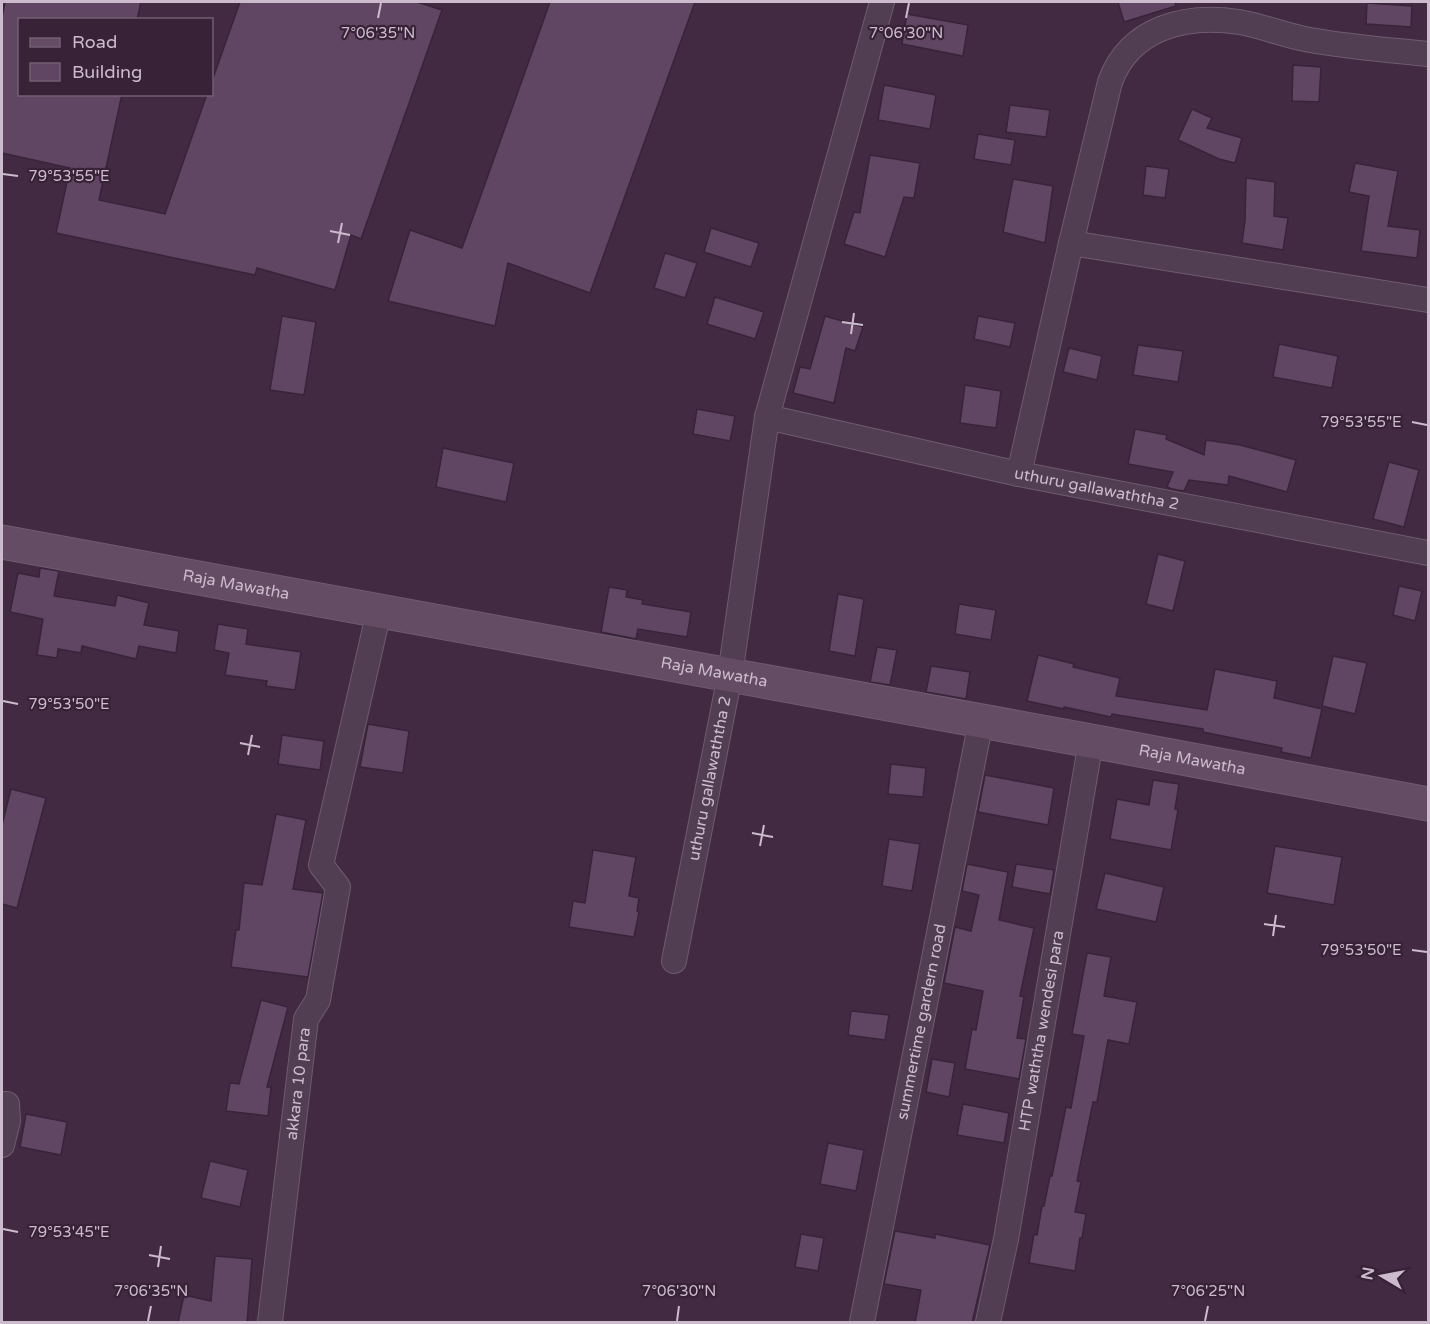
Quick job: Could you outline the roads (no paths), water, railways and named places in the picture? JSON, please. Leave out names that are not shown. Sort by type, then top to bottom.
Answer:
[{"type":"street","name":"uthuru gallawaththa 2","points":[[674,961],[730,675],[766,417],[882,2]]},
{"type":"street","points":[[1019,474],[1110,82],[1127,52],[1146,36],[1160,29],[1192,20],[1225,20],[1317,41],[1428,54]]},
{"type":"street","points":[[1071,243],[1428,300]]},
{"type":"street","name":"uthuru gallawaththa 2","points":[[766,417],[1019,474],[1428,553]]},
{"type":"street","name":"Raja Mawatha","points":[[2,542],[1428,804]]},
{"type":"street","name":"akkara 10 para","points":[[270,1323],[306,1018],[318,1000],[338,887],[321,865],[379,611]]},
{"type":"street","name":"summertime gardern road","points":[[862,1323],[981,721]]},
{"type":"street","name":"HTP waththa wendesi para","points":[[988,1323],[1006,1239],[1091,741]]},
{"type":"street","points":[[2,1104],[7,1104],[8,1121],[2,1146]]}]
